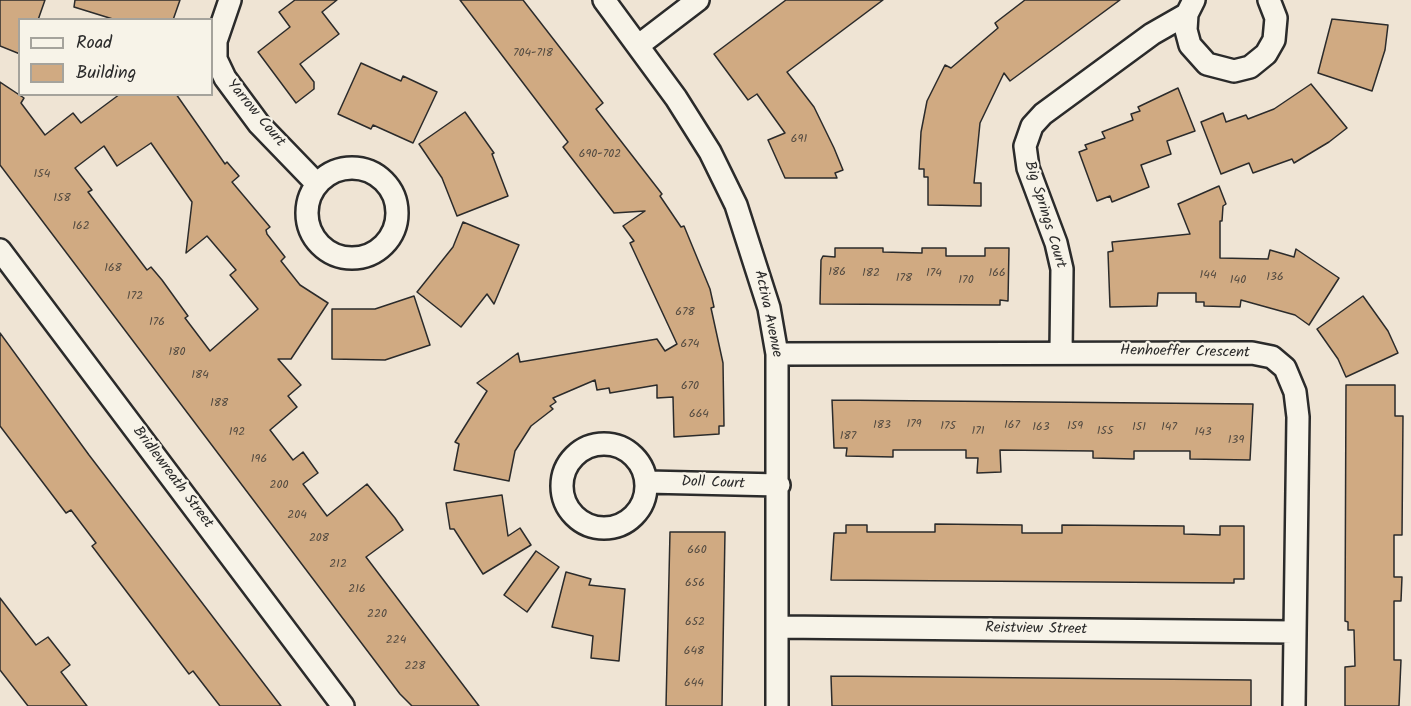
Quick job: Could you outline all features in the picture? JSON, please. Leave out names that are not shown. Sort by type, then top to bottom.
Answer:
[{"type":"street","name":"Yarrow Court","points":[[230,0],[216,41],[216,59],[225,78],[259,124],[317,184]]},
{"type":"street","name":"Activa Avenue","points":[[604,0],[639,45],[710,152],[736,205],[769,308],[777,354],[779,485],[777,706]]},
{"type":"street","points":[[639,45],[698,0]]},
{"type":"street","name":"Big Springs Court","points":[[1190,7],[1186,30],[1195,54],[1207,64],[1234,71],[1250,67],[1266,54],[1274,40],[1276,18],[1269,0]]},
{"type":"street","name":"Big Springs Court","points":[[1061,352],[1062,269],[1056,243],[1028,168],[1025,146],[1032,126],[1043,114],[1190,7]]},
{"type":"street","points":[[352,168],[368,170],[386,182],[397,205],[397,221],[392,237],[374,254],[358,258],[349,259],[327,251],[315,240],[308,225],[309,198],[317,184],[337,170],[352,168]]},
{"type":"street","name":"Bridlewreath Street","points":[[0,250],[343,706]]},
{"type":"street","name":"Henhoeffer Crescent","points":[[777,354],[1252,353],[1272,357],[1286,368],[1295,392],[1298,417],[1294,706]]},
{"type":"street","points":[[600,443],[617,445],[630,452],[643,468],[646,482],[643,503],[635,515],[624,524],[610,528],[596,528],[581,522],[564,500],[562,485],[564,472],[570,459],[586,447],[600,443]]},
{"type":"street","name":"Doll Court","points":[[646,482],[779,485]]},
{"type":"street","name":"Reistview Street","points":[[778,627],[1294,632]]},
{"type":"building","points":[[0,0],[45,0],[39,18],[18,18],[18,53],[0,46]]},
{"type":"building","points":[[75,0],[180,0],[174,18],[110,18],[74,7]]},
{"type":"building","points":[[295,0],[337,0],[322,12],[339,34],[300,64],[314,82],[314,89],[296,103],[258,52],[290,27],[279,12]]},
{"type":"building","points":[[460,0],[523,0],[603,103],[596,109],[662,194],[660,196],[681,227],[684,226],[710,289],[714,307],[711,308],[723,363],[724,426],[719,426],[719,434],[674,437],[673,397],[657,398],[657,385],[610,393],[609,388],[597,390],[595,380],[553,398],[556,402],[550,406],[553,409],[531,426],[515,451],[509,481],[454,470],[459,444],[455,442],[487,391],[477,383],[518,353],[520,362],[657,339],[665,351],[677,344],[630,243],[634,241],[623,226],[645,211],[614,213],[563,147],[568,142]]},
{"type":"building","points":[[786,0],[883,0],[787,72],[814,107],[834,148],[843,170],[835,173],[837,178],[785,178],[768,140],[785,133],[757,94],[748,100],[714,54]]},
{"type":"building","points":[[1025,0],[1120,0],[1010,81],[1004,73],[980,123],[974,183],[981,183],[981,206],[928,205],[928,177],[924,177],[924,169],[919,169],[921,132],[927,101],[945,65],[951,68],[998,28],[995,23]]},
{"type":"building","points":[[1332,19],[1388,25],[1385,50],[1372,91],[1318,73]]},
{"type":"building","points":[[361,63],[401,81],[403,76],[437,92],[413,143],[373,125],[371,129],[338,114]]},
{"type":"building","points":[[0,82],[24,98],[21,103],[45,135],[73,113],[81,123],[117,96],[177,96],[225,164],[227,162],[239,176],[232,182],[270,227],[266,230],[267,234],[285,257],[281,261],[300,285],[328,303],[291,359],[278,359],[301,385],[288,396],[297,407],[270,430],[293,460],[303,452],[318,473],[303,484],[327,516],[367,484],[395,518],[403,530],[366,557],[479,706],[412,706],[400,694],[0,165]],"holes":[[[151,143],[192,202],[186,253],[207,236],[236,270],[230,275],[258,309],[210,351],[185,318],[188,316],[162,280],[151,267],[147,270],[88,192],[92,190],[75,168],[104,146],[117,166]]]},
{"type":"building","points":[[1311,84],[1347,128],[1294,163],[1292,159],[1253,173],[1249,163],[1221,174],[1201,122],[1223,113],[1226,122],[1246,115],[1248,119],[1274,109]]},
{"type":"building","points":[[1178,88],[1195,131],[1167,141],[1171,154],[1141,165],[1149,187],[1112,202],[1110,196],[1097,201],[1079,152],[1087,149],[1085,145],[1105,138],[1102,132],[1133,120],[1131,114],[1140,111],[1138,107]]},
{"type":"building","points":[[465,112],[494,153],[492,154],[508,196],[457,216],[442,178],[419,144]]},
{"type":"building","points":[[1219,186],[1226,204],[1223,206],[1222,221],[1220,221],[1220,258],[1268,259],[1270,250],[1294,257],[1296,249],[1339,278],[1309,325],[1295,315],[1241,300],[1240,307],[1204,306],[1204,302],[1196,302],[1196,293],[1158,293],[1157,306],[1110,307],[1108,252],[1113,251],[1112,242],[1190,234],[1178,204]]},
{"type":"building","points":[[463,222],[519,245],[494,304],[487,294],[461,327],[417,292],[453,247]]},
{"type":"building","points":[[835,248],[883,248],[883,252],[922,253],[922,248],[946,248],[946,256],[985,256],[985,248],[1009,248],[1008,301],[1000,300],[1000,305],[820,304],[821,260],[823,256],[835,257]]},
{"type":"building","points":[[414,296],[430,345],[385,360],[332,359],[332,309],[375,309]]},
{"type":"building","points":[[1363,296],[1388,331],[1398,353],[1346,377],[1338,359],[1317,329]]},
{"type":"building","points":[[0,333],[89,455],[281,706],[220,706],[193,671],[189,674],[92,546],[96,543],[71,510],[66,513],[0,426]]},
{"type":"building","points":[[1346,385],[1395,385],[1395,416],[1403,416],[1402,535],[1394,535],[1394,577],[1402,577],[1401,601],[1394,601],[1394,660],[1401,660],[1399,706],[1345,706],[1345,667],[1355,666],[1354,630],[1348,630],[1348,622],[1345,621]]},
{"type":"building","points":[[832,400],[1253,404],[1250,460],[1190,459],[1190,451],[1134,451],[1134,459],[1093,458],[1093,451],[1000,450],[1001,472],[977,473],[978,458],[966,458],[966,450],[893,450],[893,457],[846,456],[847,448],[834,448]]},
{"type":"building","points":[[502,495],[508,536],[520,528],[531,545],[483,574],[454,529],[450,529],[446,503]]},
{"type":"building","points":[[935,524],[1022,525],[1022,533],[1062,533],[1062,525],[1184,526],[1184,534],[1220,535],[1220,526],[1244,526],[1244,579],[1234,579],[1234,583],[831,580],[834,533],[846,533],[846,525],[867,525],[867,532],[935,532]]},
{"type":"building","points":[[670,532],[725,532],[722,706],[666,706]]},
{"type":"building","points":[[536,551],[559,567],[527,612],[504,595]]},
{"type":"building","points":[[566,572],[591,579],[589,585],[625,589],[619,661],[591,658],[593,636],[552,627]]},
{"type":"building","points":[[0,598],[36,645],[48,637],[70,665],[61,672],[87,706],[28,706],[0,670]]},
{"type":"building","points":[[831,676],[1251,680],[1251,706],[832,706]]}]
